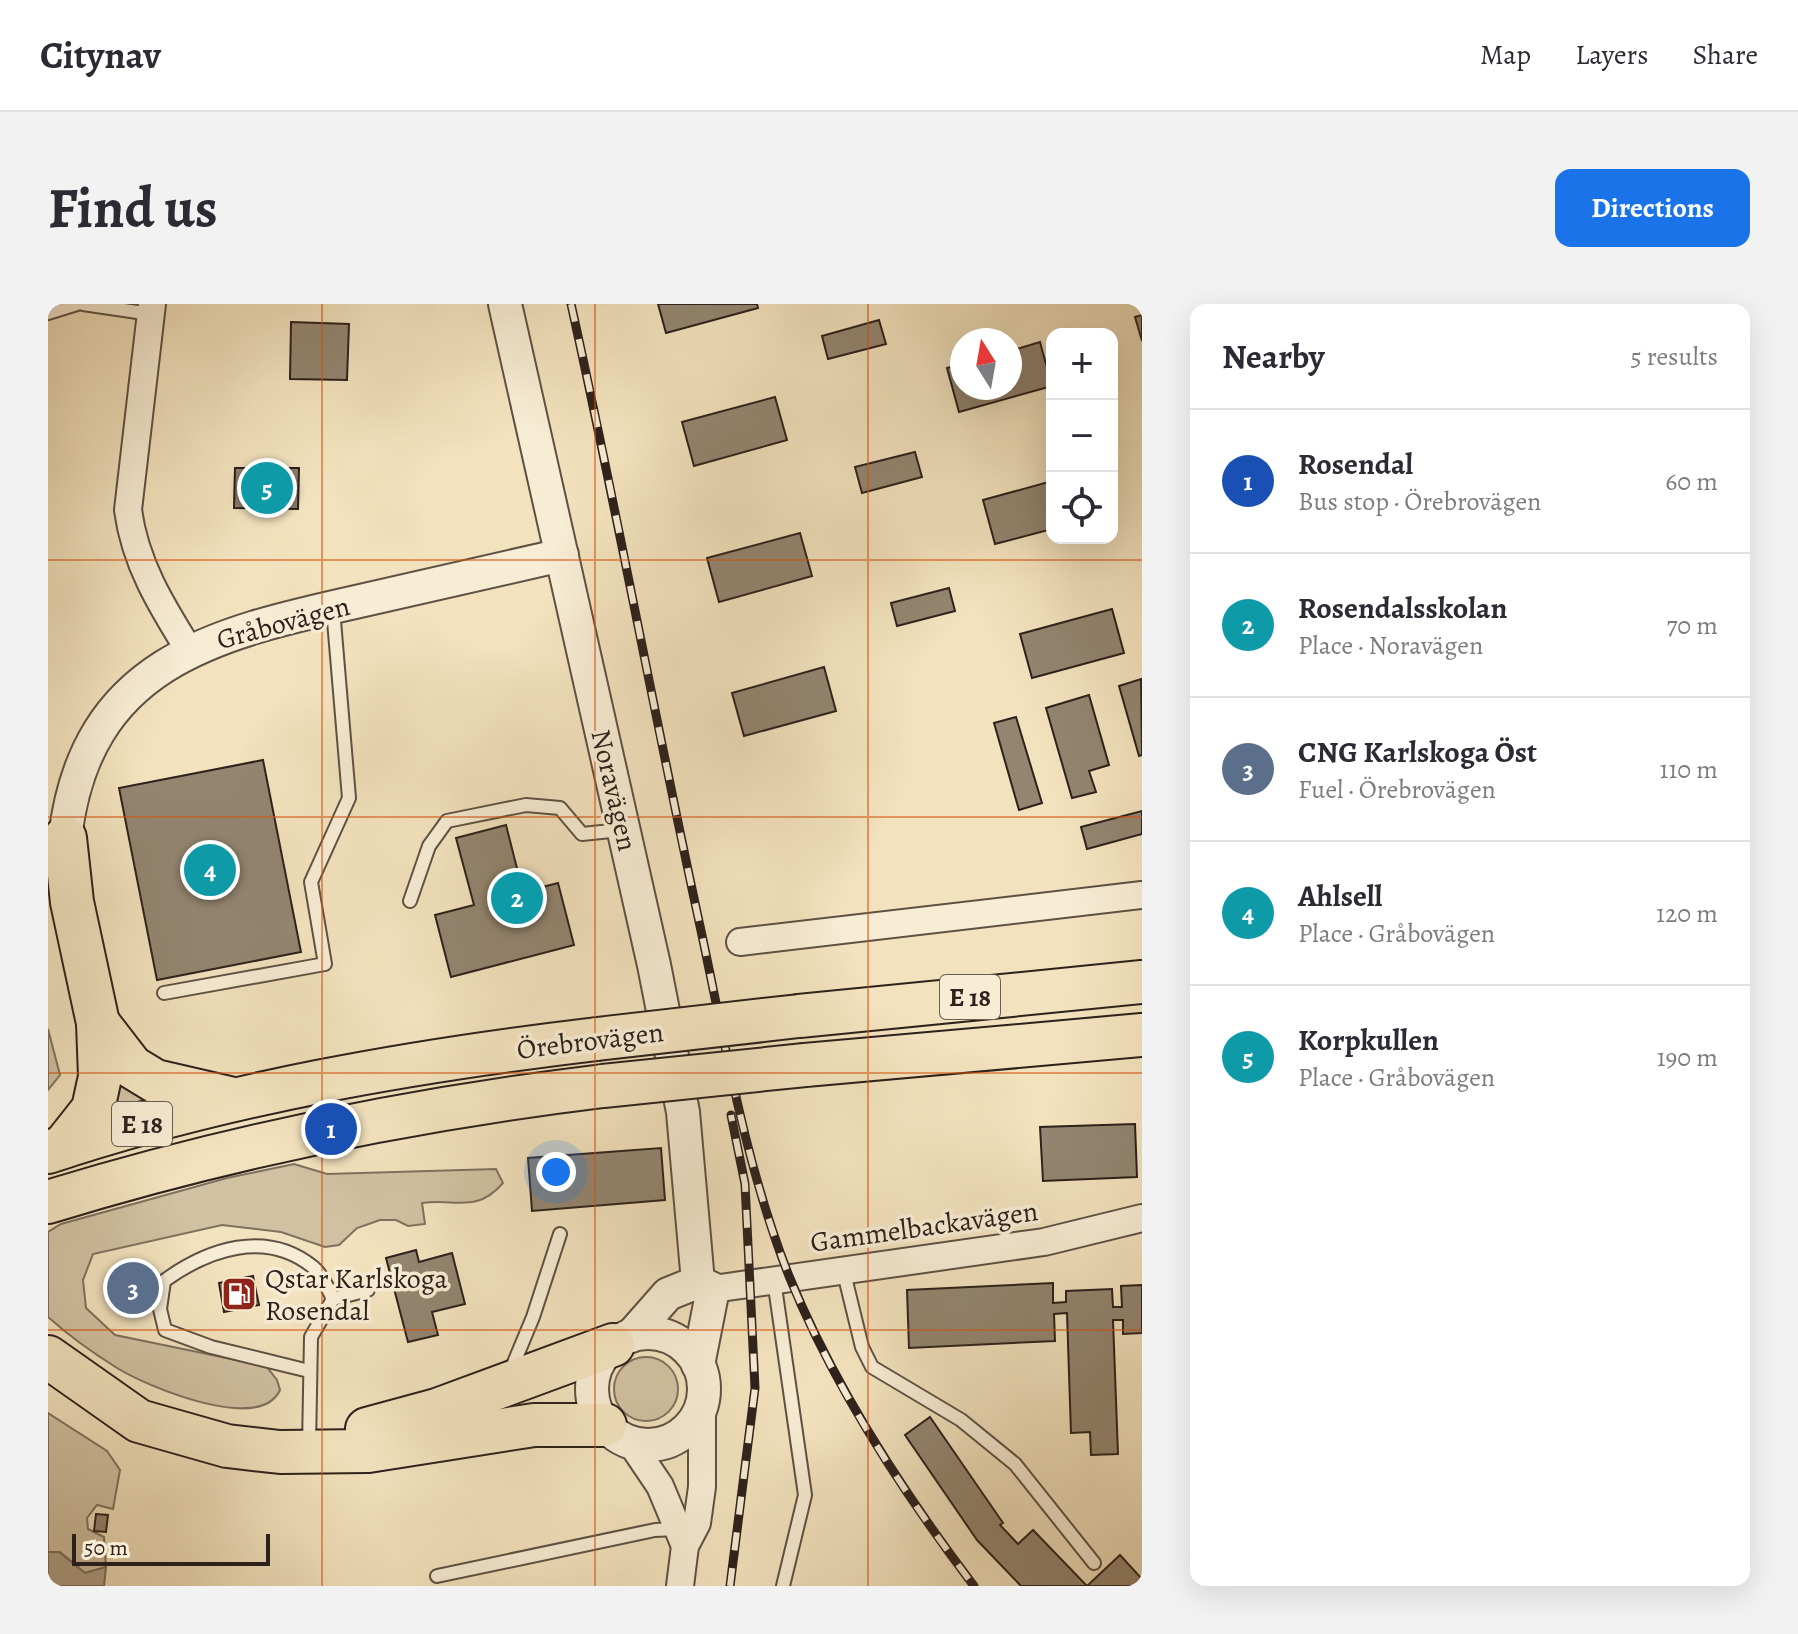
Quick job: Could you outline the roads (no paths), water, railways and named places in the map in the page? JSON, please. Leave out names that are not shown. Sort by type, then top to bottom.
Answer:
[{"type":"highway","points":[[56,838],[98,1023],[100,1077],[97,1101],[56,1150]]},
{"type":"highway","name":"Örebrovägen","points":[[56,1150],[237,1101],[390,1066],[799,1016],[1142,982]]},
{"type":"highway","points":[[98,1023],[132,1067],[155,1081],[237,1101]]},
{"type":"highway","name":"Örebrovägen","points":[[53,1204],[251,1145],[474,1102],[805,1065],[1142,1035]]},
{"type":"highway","points":[[48,1357],[139,1421],[227,1446],[280,1452],[368,1451],[500,1409],[622,1341]]},
{"type":"highway","points":[[500,1409],[534,1425],[618,1434]]},
{"type":"street","name":"Noravägen","points":[[505,304],[624,830],[683,1112],[705,1285],[698,1365]]},
{"type":"street","points":[[151,309],[128,510],[142,568],[189,650]]},
{"type":"street","name":"Gråbovägen","points":[[56,838],[83,759],[106,719],[143,681],[189,650],[233,632],[562,555]]},
{"type":"street","points":[[740,942],[1142,895]]},
{"type":"street","name":"Gammelbackavägen","points":[[705,1285],[774,1280],[1044,1242],[1142,1218]]},
{"type":"street","points":[[680,1586],[681,1538],[660,1486],[595,1407],[592,1388],[600,1360],[668,1294],[705,1285]]},
{"type":"street","points":[[622,1341],[661,1334],[670,1338],[687,1349],[698,1365],[704,1384],[702,1487],[697,1523],[681,1538]]},
{"type":"street","points":[[618,1434],[669,1441],[685,1430],[702,1404]]},
{"type":"lane","points":[[48,313],[80,304],[151,309]]},
{"type":"lane","points":[[164,993],[325,964],[311,882],[349,798],[333,607]]},
{"type":"lane","points":[[410,901],[429,846],[447,821],[526,805],[560,808],[582,834],[624,830]]},
{"type":"lane","points":[[500,1409],[560,1234]]},
{"type":"lane","points":[[309,1371],[211,1347],[165,1330],[160,1309],[164,1281],[190,1262],[220,1250],[257,1246],[284,1251],[316,1268],[333,1299]]},
{"type":"lane","points":[[843,1269],[862,1347],[872,1367],[961,1420],[1015,1464],[1094,1563]]},
{"type":"lane","points":[[774,1280],[784,1328],[805,1495],[783,1586]]},
{"type":"lane","points":[[309,1450],[311,1337],[333,1299],[368,1290]]},
{"type":"lane","points":[[437,1576],[655,1530],[681,1538]]},
{"type":"railway","points":[[571,304],[728,1058],[760,1191],[789,1276],[848,1398],[921,1513],[974,1586]]},
{"type":"railway","points":[[730,1586],[755,1388],[745,1184],[731,1115]]},
{"type":"place","name":"Korpkullen","points":[[267,488]]},
{"type":"place","name":"Ahlsell","points":[[210,870]]},
{"type":"place","name":"Rosendalsskolan","points":[[517,898]]},
{"type":"place","name":"Rosendal","points":[[331,1129]]},
{"type":"place","name":"CNG Karlskoga Öst","points":[[133,1288]]},
{"type":"place","name":"Qstar Karlskoga Rosendal","points":[[239,1294]]}]
